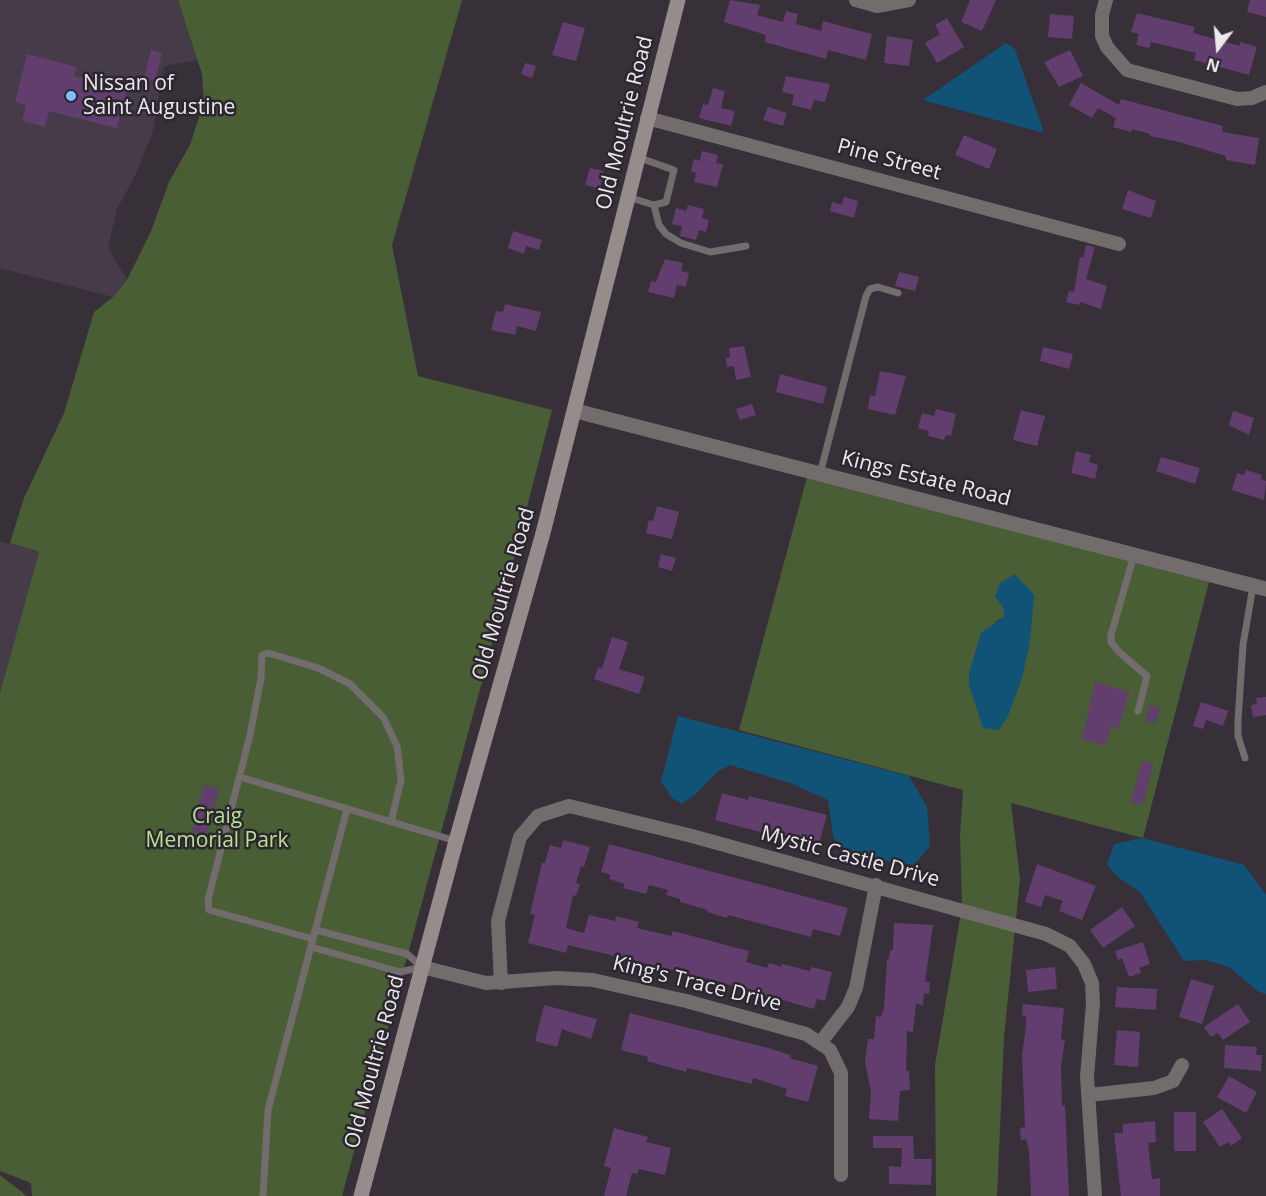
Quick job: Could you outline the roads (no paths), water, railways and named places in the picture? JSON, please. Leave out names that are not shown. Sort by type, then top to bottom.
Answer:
[{"type":"main road","name":"Old Moultrie Road","points":[[361,1196],[456,841],[576,411],[678,0]]},
{"type":"street","points":[[856,0],[877,6],[909,0]]},
{"type":"street","points":[[1106,0],[1102,15],[1102,36],[1107,47],[1127,70],[1237,99],[1252,98],[1266,92]]},
{"type":"street","name":"Pine Street","points":[[647,118],[1119,244]]},
{"type":"street","name":"Kings Estate Road","points":[[576,411],[1260,588]]},
{"type":"street","name":"Mystic Castle Drive","points":[[501,983],[498,921],[520,837],[538,816],[569,806],[611,814],[876,885],[1046,934],[1070,946],[1089,974],[1093,993],[1087,1077],[1095,1196]]},
{"type":"street","points":[[820,1043],[848,1007],[856,988],[876,885]]},
{"type":"street","name":"King's Trace Drive","points":[[422,967],[486,982],[501,983],[557,978],[593,980],[686,1001],[806,1034],[830,1050],[841,1073],[841,1175]]},
{"type":"street","points":[[1089,1095],[1154,1088],[1173,1081],[1182,1065]]},
{"type":"lane","points":[[628,197],[654,205],[666,202],[674,170],[638,157]]},
{"type":"lane","points":[[654,205],[659,225],[666,234],[681,243],[710,252],[746,246]]},
{"type":"lane","points":[[820,474],[866,296],[870,289],[878,287],[898,293]]},
{"type":"lane","points":[[1134,555],[1111,642],[1147,676],[1138,711]]},
{"type":"lane","points":[[1245,758],[1238,736],[1240,670],[1260,588]]},
{"type":"lane","points":[[391,822],[400,780],[397,746],[383,717],[350,684],[318,668],[268,653],[262,655],[259,690],[240,777],[208,900],[209,910],[400,972],[422,967]]},
{"type":"lane","points":[[240,777],[456,841]]},
{"type":"lane","points":[[263,1196],[268,1110],[347,809]]},
{"type":"lane","points":[[316,930],[407,954],[422,967]]},
{"type":"water","points":[[1006,43],[1015,49],[1044,133],[923,100]]},
{"type":"water","points":[[1015,574],[1034,595],[1030,642],[1022,678],[1008,716],[999,730],[983,728],[969,685],[969,673],[981,633],[1004,617],[1004,609],[995,596],[1000,583]]},
{"type":"water","points":[[678,716],[909,776],[927,807],[930,846],[914,865],[842,854],[833,835],[828,800],[790,783],[730,765],[716,773],[696,794],[682,804],[672,798],[661,781]]},
{"type":"water","points":[[1143,838],[1244,865],[1266,895],[1266,994],[1259,992],[1229,967],[1205,960],[1184,961],[1140,892],[1119,878],[1107,865],[1114,844]]},
{"type":"place","name":"Nissan of Saint Augustine","points":[[71,96]]},
{"type":"park label","name":"Craig Memorial Park","points":[[217,829]]}]
